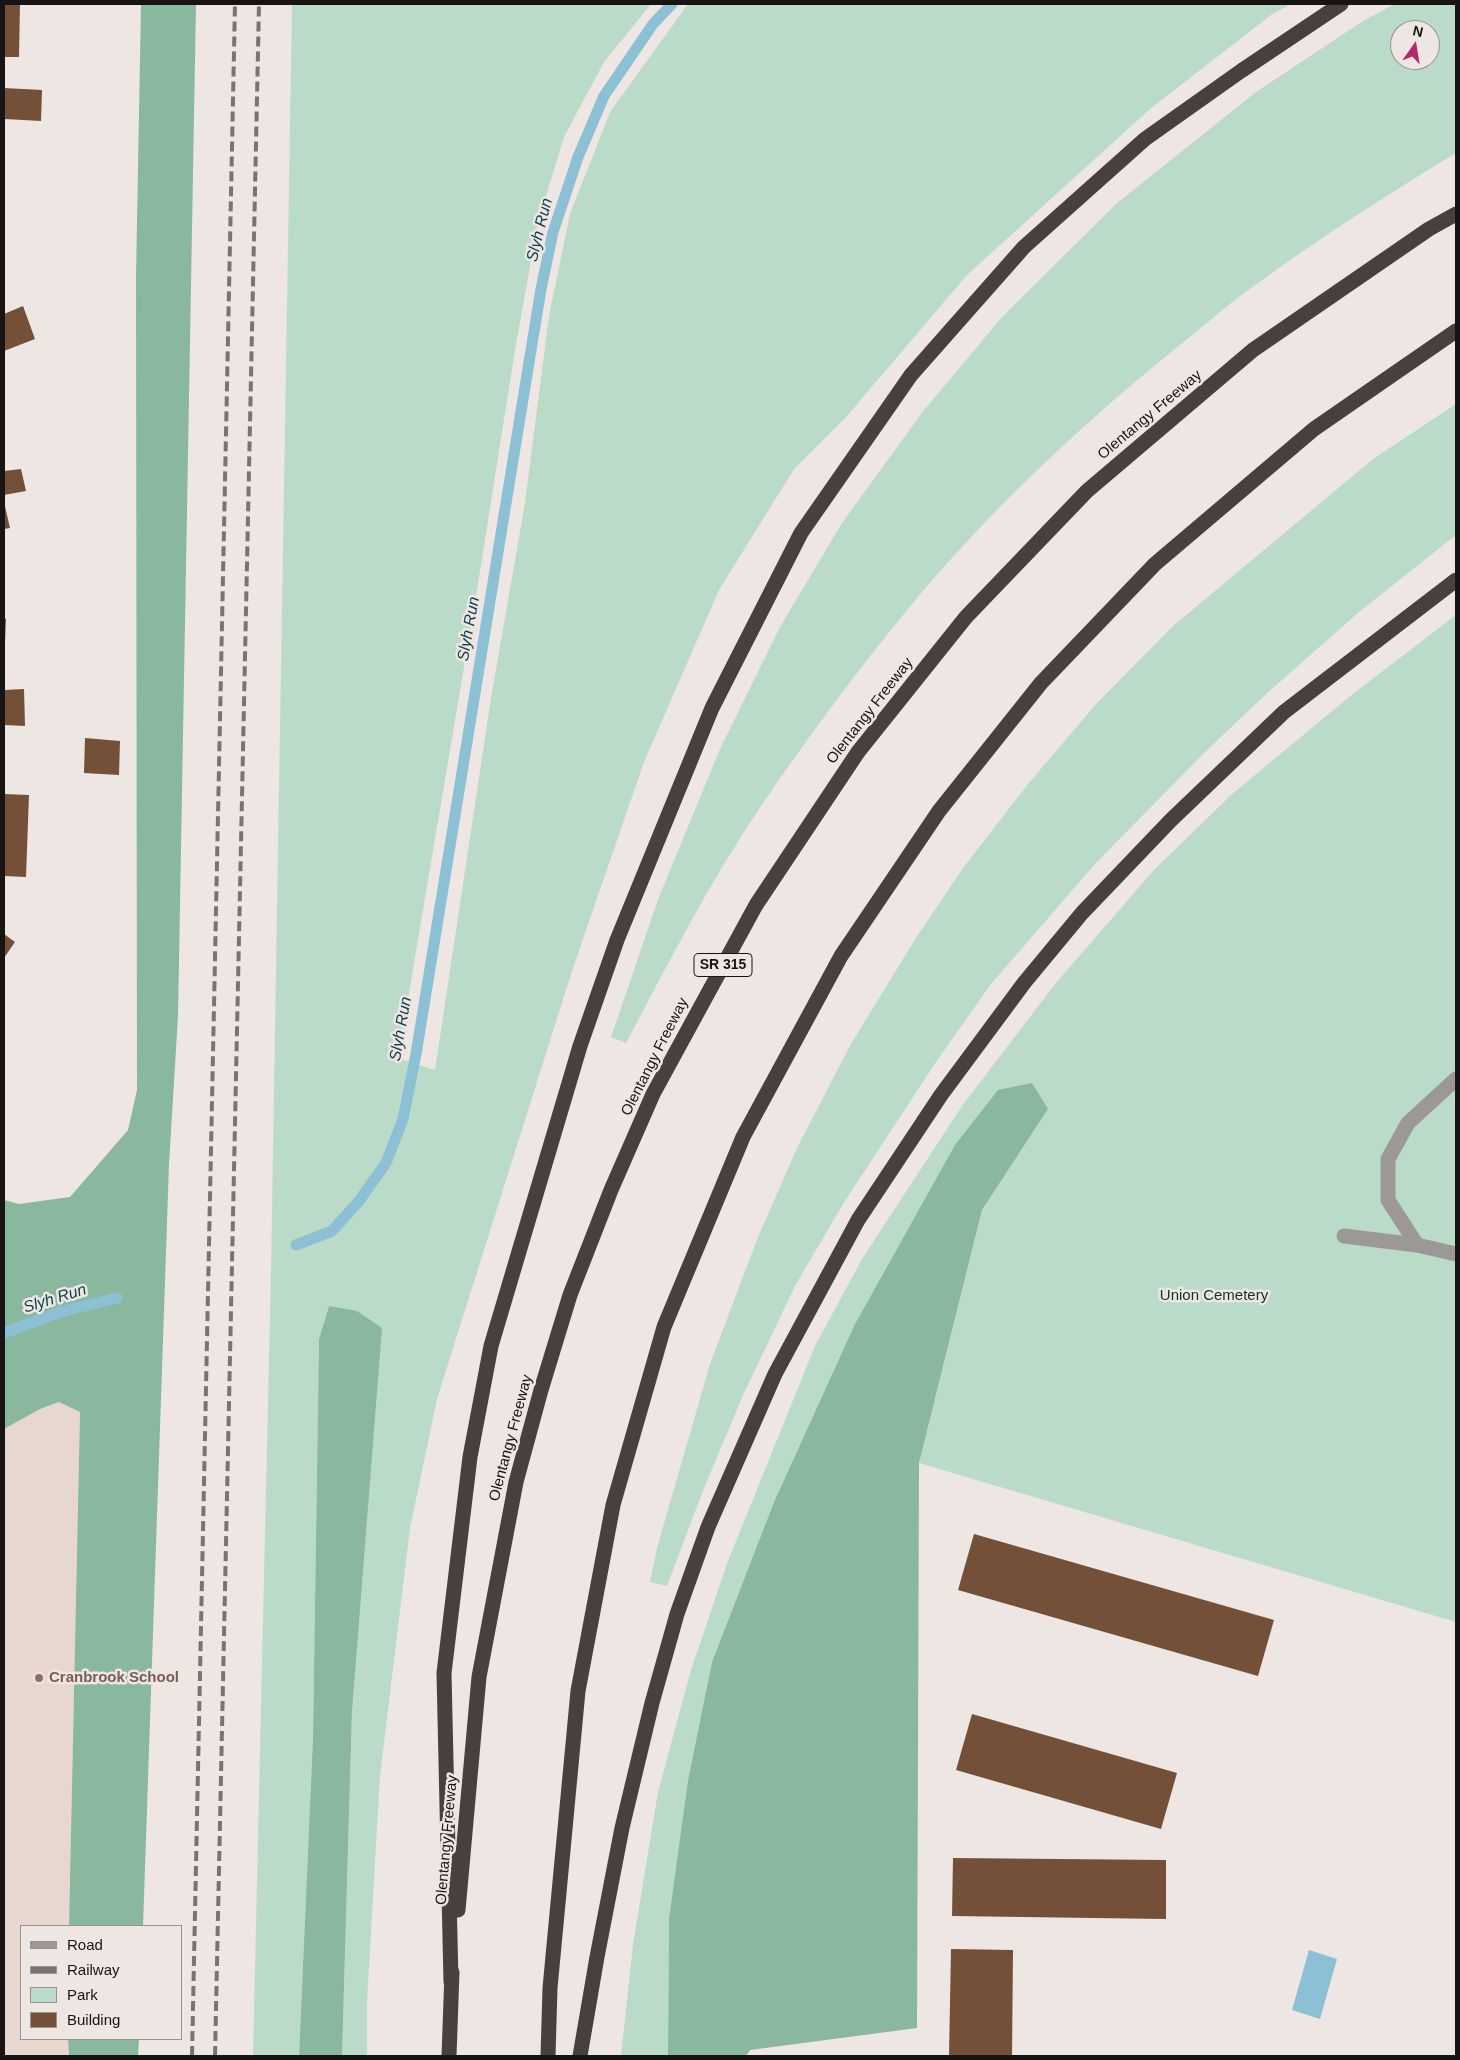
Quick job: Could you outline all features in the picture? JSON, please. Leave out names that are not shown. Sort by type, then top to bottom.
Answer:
[{"type":"highway","points":[[451,1982],[444,1673],[470,1457],[491,1346],[580,1046],[617,940],[712,708],[801,532],[910,374],[1024,247],[1145,139],[1241,71],[1341,4]]},
{"type":"highway","name":"Olentangy Freeway","points":[[449,2056],[451,1982],[480,1677],[516,1482],[541,1390],[570,1295],[611,1190],[649,1103],[756,905],[858,752],[966,617],[1087,491],[1253,350],[1429,229],[1456,214]]},
{"type":"highway","points":[[548,2056],[550,1988],[578,1691],[613,1505],[664,1327],[743,1137],[841,956],[939,811],[1041,682],[1155,564],[1314,429],[1456,331]]},
{"type":"highway","points":[[580,2056],[622,1828],[652,1703],[677,1614],[708,1527],[775,1374],[858,1220],[941,1095],[1024,983],[1082,914],[1171,820],[1284,712],[1456,580]]},
{"type":"lane","points":[[1416,1245],[1388,1200],[1388,1159],[1408,1123],[1456,1079]]},
{"type":"lane","points":[[1344,1236],[1416,1245],[1456,1254]]},
{"type":"shaded area","name":"Cranbrook School","points":[[59,1402],[80,1411],[69,1925],[20,1925],[20,2040],[68,2040],[69,2056],[4,2056],[4,1429],[40,1409]]},
{"type":"green space","points":[[141,4],[196,4],[178,1016],[169,1164],[143,1925],[69,1925],[80,1412],[59,1402],[40,1409],[4,1429],[4,1200],[19,1204],[70,1197],[128,1130],[137,1090],[136,277]]},
{"type":"green space","points":[[292,4],[651,4],[604,62],[564,137],[538,222],[515,350],[478,584],[398,1058],[435,1070],[491,698],[525,503],[549,316],[570,214],[610,112],[688,4],[1291,4],[1271,15],[1150,109],[967,275],[847,416],[794,469],[719,590],[644,762],[572,971],[437,1399],[410,1528],[380,1776],[367,2002],[367,2056],[342,2056],[352,1711],[329,1306],[319,1339],[313,1737],[299,2056],[253,2056],[271,1271]]},
{"type":"green space","points":[[1395,4],[1456,4],[1456,153],[1328,234],[1230,304],[1082,428],[981,527],[918,597],[817,726],[724,863],[626,1043],[611,1037],[659,897],[720,749],[780,627],[842,523],[924,410],[1003,316],[1117,203],[1256,92],[1363,21]]},
{"type":"green space","points":[[1456,404],[1456,535],[1359,612],[1265,695],[1202,755],[1095,864],[991,984],[936,1062],[843,1204],[795,1286],[744,1393],[704,1488],[667,1586],[650,1582],[657,1548],[710,1364],[758,1237],[798,1146],[851,1044],[914,941],[963,868],[1028,784],[1097,703],[1173,626],[1373,459]]},
{"type":"green space","name":"Union Cemetery","points":[[1456,615],[1456,1622],[919,1463],[982,1210],[1048,1109],[854,1326],[774,1502],[712,1662],[669,1919],[668,2056],[621,2056],[633,1945],[658,1792],[691,1670],[728,1561],[815,1346],[862,1259],[962,1106],[1055,984],[1154,870],[1231,795],[1354,693]]},
{"type":"green space","points":[[1032,1083],[1048,1109],[982,1210],[919,1463],[917,2028],[750,2050],[746,2056],[668,2056],[669,1919],[688,1781],[712,1662],[774,1502],[854,1326],[955,1145],[998,1090]]},
{"type":"green space","points":[[329,1306],[357,1311],[382,1328],[352,1711],[342,2056],[299,2056],[313,1737],[319,1339]]},
{"type":"green space","points":[[68,2040],[139,2040],[138,2056],[69,2056]]},
{"type":"water","points":[[1309,1950],[1337,1959],[1320,2019],[1292,2010]]},
{"type":"building","points":[[4,4],[20,4],[19,57],[4,57]]},
{"type":"building","points":[[4,88],[42,90],[41,121],[4,119]]},
{"type":"building","points":[[23,306],[35,339],[4,351],[4,314]]},
{"type":"building","points":[[21,469],[26,491],[4,495],[4,471]]},
{"type":"building","points":[[4,502],[10,528],[4,529]]},
{"type":"building","points":[[4,618],[6,619],[5,642],[4,642]]},
{"type":"building","points":[[24,689],[25,726],[4,725],[4,690]]},
{"type":"building","points":[[85,738],[120,741],[119,775],[84,773]]},
{"type":"building","points":[[4,794],[29,795],[26,877],[4,876]]},
{"type":"building","points":[[4,934],[15,942],[4,958]]},
{"type":"building","points":[[974,1534],[1274,1620],[1258,1676],[958,1590]]},
{"type":"building","points":[[972,1714],[1177,1773],[1161,1829],[956,1770]]},
{"type":"building","points":[[953,1858],[1166,1860],[1166,1919],[952,1916]]},
{"type":"building","points":[[951,1949],[1013,1950],[1012,2056],[949,2056]]},
{"type":"waterway","name":"Slyh Run","points":[[296,1245],[332,1231],[359,1201],[386,1163],[403,1119],[416,1054],[541,289],[553,232],[578,157],[604,96],[653,24],[672,4]]},
{"type":"waterway","name":"Slyh Run","points":[[4,1333],[60,1312],[117,1298]]},
{"type":"railway","points":[[192,2056],[235,4]]},
{"type":"railway","points":[[215,2056],[259,4]]},
{"type":"place","name":"Cranbrook School","points":[[39,1678]]}]
